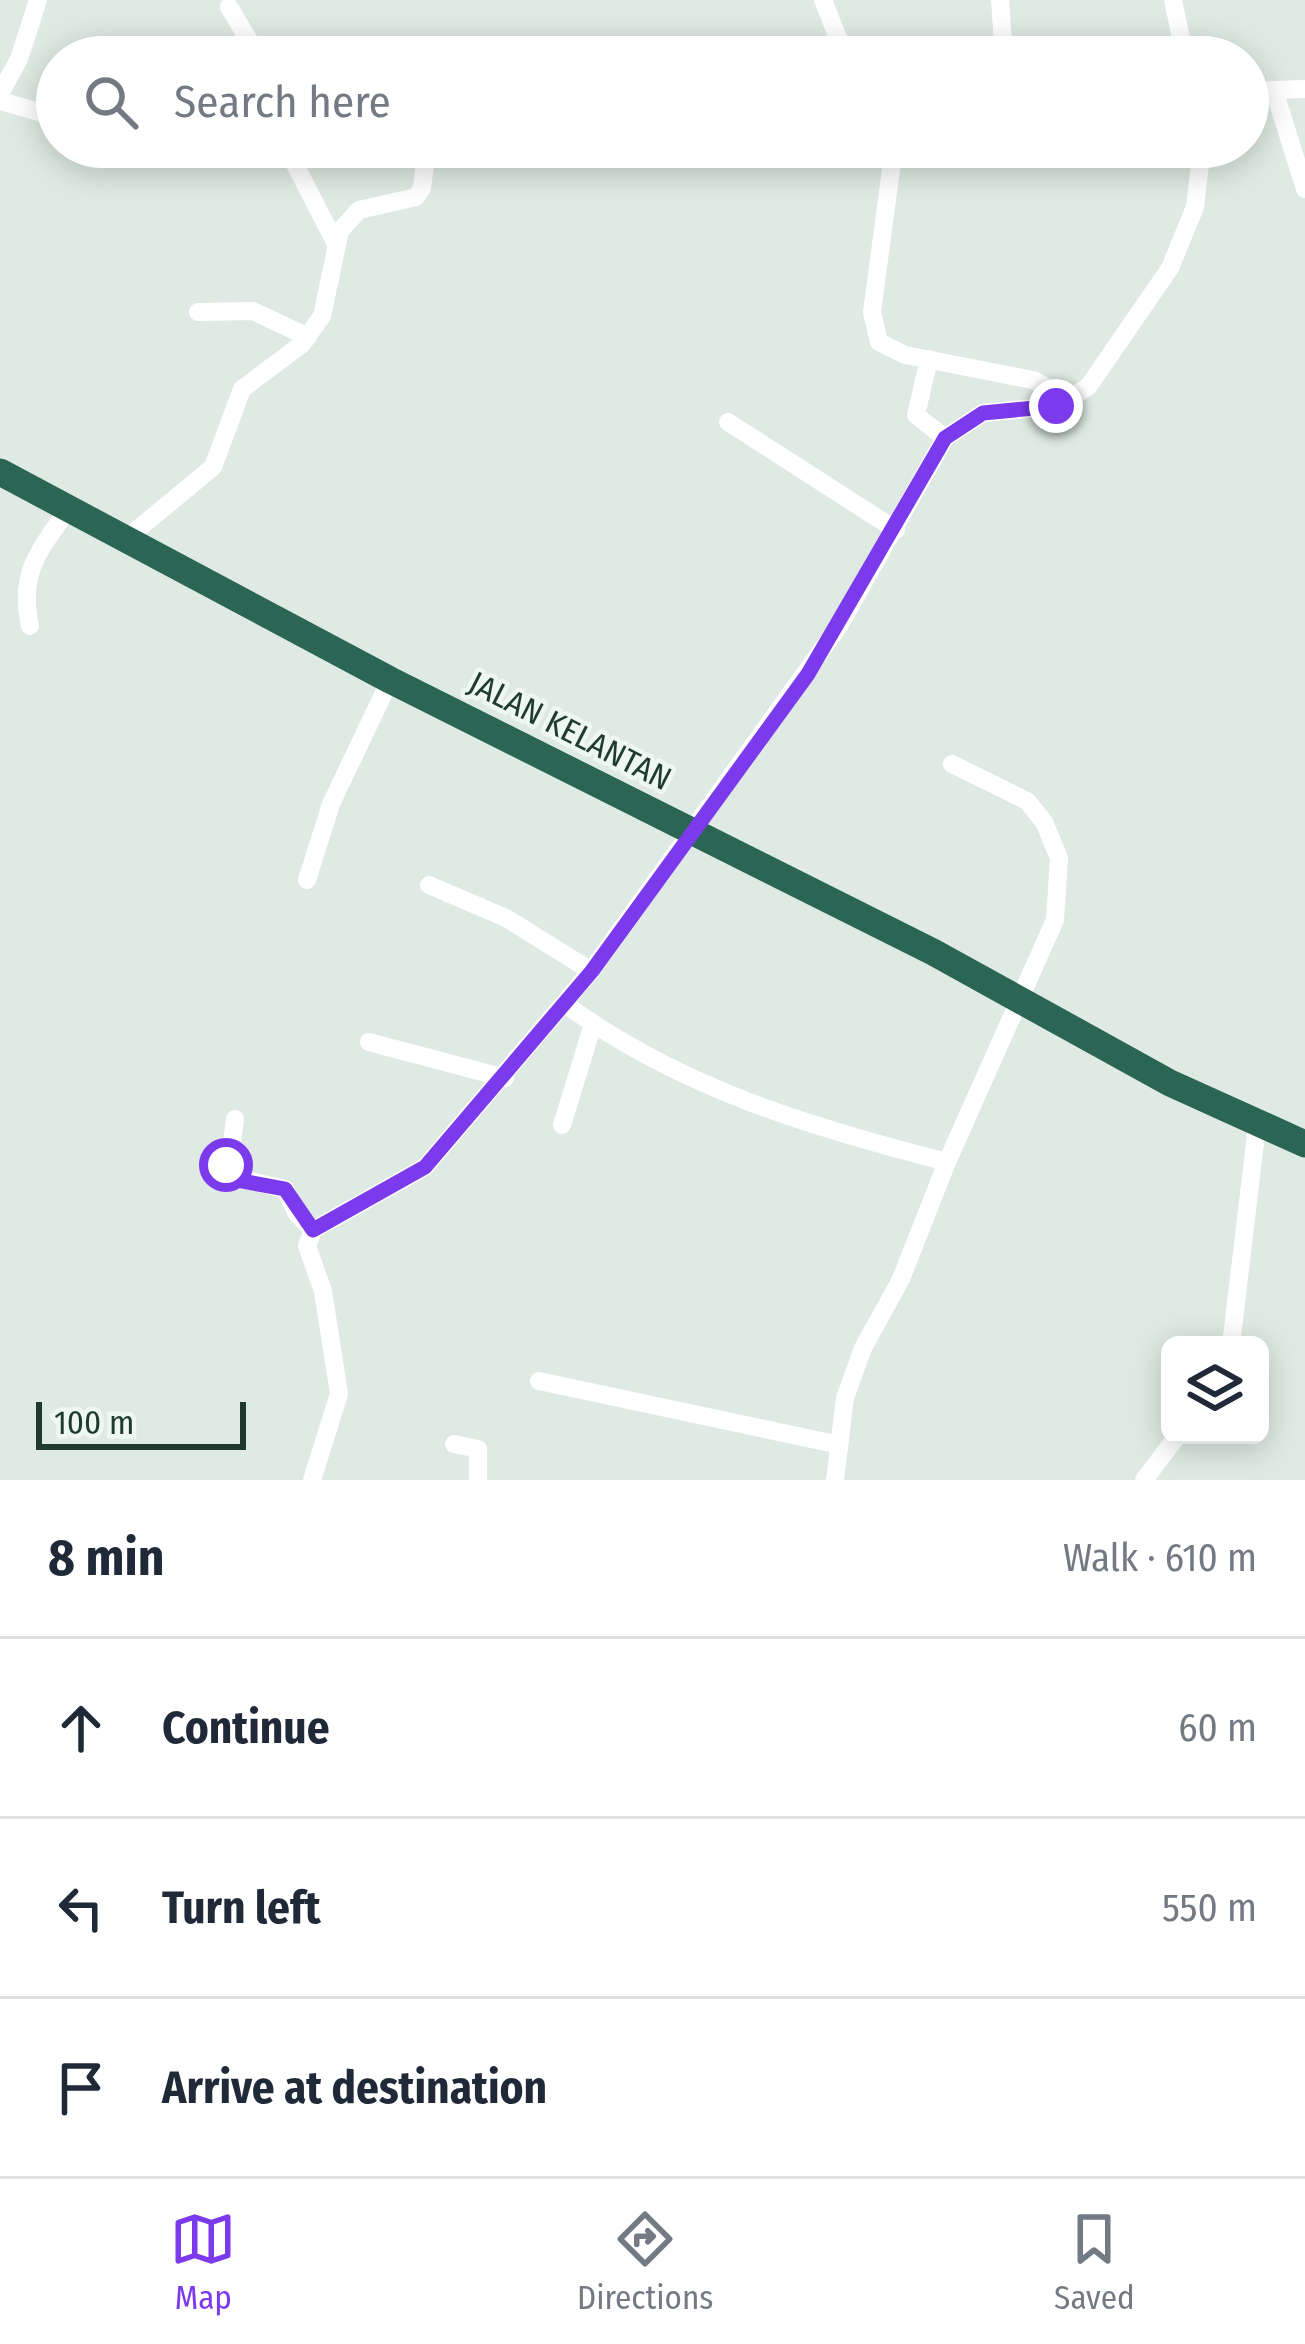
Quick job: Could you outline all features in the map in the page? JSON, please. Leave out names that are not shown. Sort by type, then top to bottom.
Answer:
[{"type":"highway","name":"JALAN KELANTAN","points":[[0,472],[390,680],[1020,1000],[1257,1126],[1305,1144]]},
{"type":"street","points":[[36,110],[0,98],[20,59],[38,0]]},
{"type":"street","points":[[823,0],[836,36]]},
{"type":"street","points":[[1000,0],[1003,36]]},
{"type":"street","points":[[1172,0],[1180,36]]},
{"type":"street","points":[[229,7],[246,36]]},
{"type":"street","points":[[1269,90],[1305,89]]},
{"type":"street","points":[[1274,90],[1305,189]]},
{"type":"street","points":[[297,168],[335,244]]},
{"type":"street","points":[[127,538],[213,466],[242,389],[308,337],[322,316],[335,244],[359,210],[416,196],[424,168]]},
{"type":"street","points":[[891,168],[873,332],[890,350],[1033,380],[1071,400]]},
{"type":"street","points":[[312,1480],[339,1394],[323,1291],[307,1246],[313,1230],[416,1175],[505,1078],[592,971],[808,674],[896,530],[945,438],[983,413],[1071,400],[1088,387],[1136,324],[1170,268],[1195,206],[1200,168]]},
{"type":"street","points":[[198,311],[253,311],[308,337]]},
{"type":"street","points":[[928,359],[916,415],[945,438]]},
{"type":"street","points":[[728,422],[896,530]]},
{"type":"street","points":[[30,626],[24,587],[29,571],[69,508]]},
{"type":"street","points":[[307,880],[338,788],[390,680]]},
{"type":"street","points":[[835,1480],[835,1444],[863,1348],[902,1279],[946,1162],[1055,920],[1059,858],[1044,822],[1027,801],[952,764]]},
{"type":"street","points":[[429,885],[506,918],[592,971]]},
{"type":"street","points":[[565,1004],[677,1072],[761,1109],[946,1162]]},
{"type":"street","points":[[562,1125],[593,1024]]},
{"type":"street","points":[[369,1042],[505,1078]]},
{"type":"street","points":[[235,1119],[228,1176],[285,1189],[313,1230]]},
{"type":"street","points":[[1232,1336],[1257,1126]]},
{"type":"street","points":[[539,1382],[835,1444]]},
{"type":"street","points":[[454,1444],[478,1449],[478,1480]]},
{"type":"street","points":[[1144,1480],[1171,1444]]},
{"type":"route","points":[[226,1165],[231,1179],[285,1189],[297,1214],[313,1230],[328,1217],[404,1182],[425,1167],[592,971],[808,674],[896,530],[939,445],[964,422],[983,413],[1056,406]]}]
